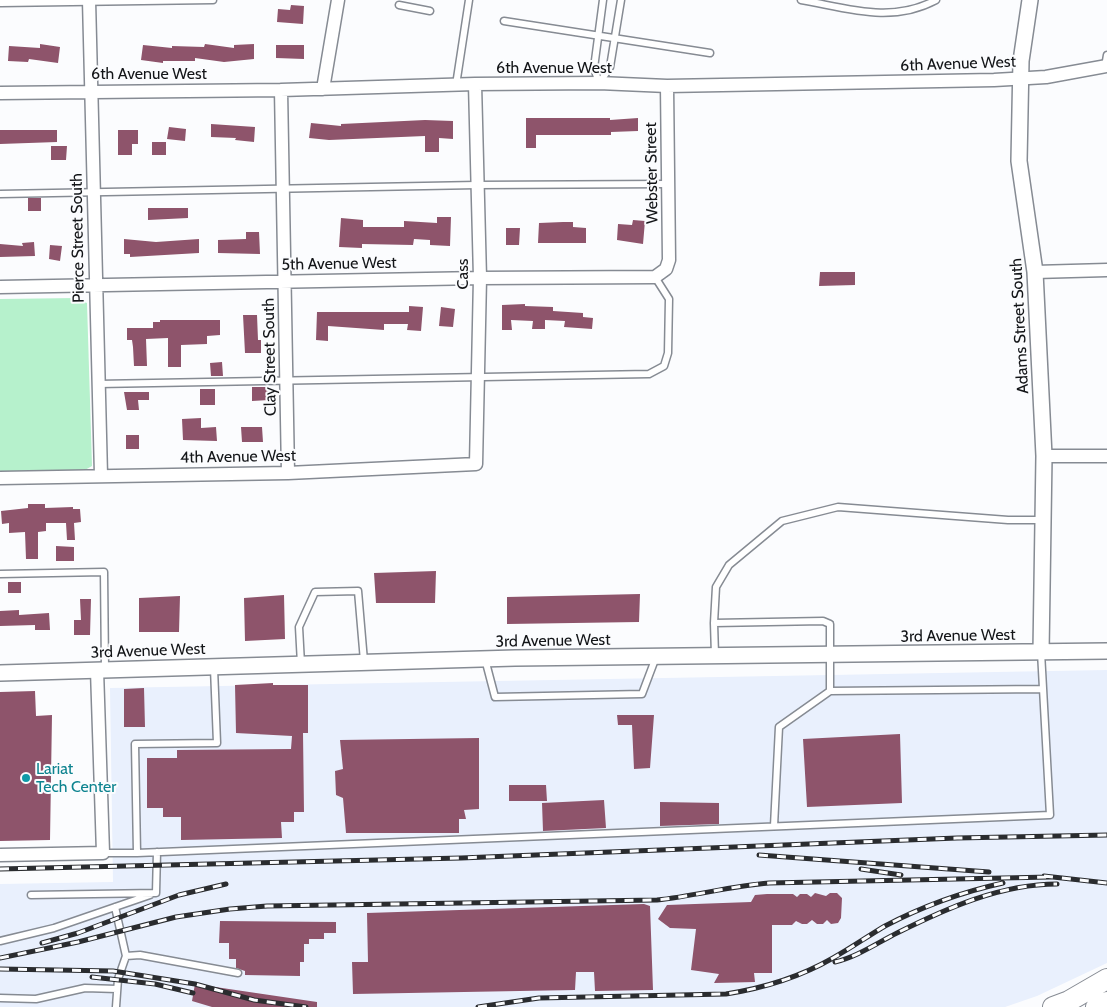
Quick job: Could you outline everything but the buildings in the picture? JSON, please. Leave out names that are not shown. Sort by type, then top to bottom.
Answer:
[{"type":"main road","points":[[1053,1007],[1069,1001],[1107,979]]},
{"type":"main road","points":[[1096,1007],[1107,1002]]},
{"type":"street","points":[[323,89],[338,0]]},
{"type":"street","name":"Adams Street South","points":[[1030,0],[1020,79],[1019,161],[1035,272],[1044,456],[1041,652]]},
{"type":"street","name":"Pierce Street South","points":[[89,1],[94,286],[101,475]]},
{"type":"street","name":"6th Avenue West","points":[[0,93],[91,90],[281,90],[475,84],[599,83],[667,86],[1020,79],[1106,62]]},
{"type":"street","name":"Cass","points":[[475,84],[480,278],[476,464]]},
{"type":"street","name":"Webster Street","points":[[655,277],[666,270],[669,260],[667,86]]},
{"type":"street","name":"Clay Street South","points":[[281,90],[288,473]]},
{"type":"street","points":[[1035,272],[1107,270]]},
{"type":"street","name":"5th Avenue West","points":[[0,287],[480,278],[655,277]]},
{"type":"street","points":[[1044,456],[1107,456]]},
{"type":"street","name":"4th Avenue West","points":[[0,478],[288,473],[476,464]]},
{"type":"street","name":"3rd Avenue West","points":[[0,672],[485,659],[1107,650]]},
{"type":"street","points":[[0,855],[103,853],[101,670]]},
{"type":"lane","points":[[0,3],[213,0]]},
{"type":"lane","points":[[456,85],[469,0]]},
{"type":"lane","points":[[599,83],[594,68],[603,0]]},
{"type":"lane","points":[[599,83],[610,67],[616,40],[621,0]]},
{"type":"lane","points":[[801,0],[887,14],[906,12],[936,0]]},
{"type":"lane","points":[[399,5],[430,11]]},
{"type":"lane","points":[[504,21],[616,40],[710,53]]},
{"type":"lane","points":[[0,194],[478,185],[669,184]]},
{"type":"lane","points":[[98,384],[649,374],[664,366],[668,353],[669,298],[655,277]]},
{"type":"lane","points":[[715,656],[716,587],[729,565],[782,521],[838,507],[1008,520],[1043,520]]},
{"type":"lane","points":[[0,574],[104,572],[101,670]]},
{"type":"lane","points":[[301,664],[299,627],[315,592],[358,591],[364,663]]},
{"type":"lane","points":[[714,623],[823,622],[830,624],[830,692]]},
{"type":"lane","points":[[103,853],[1050,815],[1041,652]]},
{"type":"lane","points":[[485,659],[495,697],[642,694],[656,657]]},
{"type":"lane","points":[[137,853],[135,744],[217,743],[214,667]]},
{"type":"lane","points":[[774,826],[779,727],[830,692],[1043,689]]},
{"type":"lane","points":[[156,893],[157,852]]},
{"type":"lane","points":[[31,895],[156,893]]},
{"type":"lane","points":[[0,941],[54,928],[156,893]]},
{"type":"lane","points":[[115,907],[126,956],[117,989],[116,1007]]},
{"type":"lane","points":[[126,956],[140,955],[238,974]]},
{"type":"lane","points":[[0,998],[36,999],[84,988],[117,989]]},
{"type":"shaded area","points":[[1107,670],[1107,963],[1037,996],[1005,1007],[0,1007],[0,884],[113,882],[110,688]]},
{"type":"green space","points":[[77,298],[87,303],[92,466],[85,470],[0,472],[0,299]]},
{"type":"railway","points":[[0,869],[461,858],[957,838],[1107,835]]},
{"type":"railway","points":[[759,855],[989,872]]},
{"type":"railway","points":[[861,869],[901,875]]},
{"type":"railway","points":[[1044,876],[1107,883]]},
{"type":"railway","points":[[0,958],[78,942],[176,917],[267,906],[657,900],[769,883],[1050,877]]},
{"type":"railway","points":[[478,1007],[539,998],[726,994],[754,989],[795,976],[820,965],[885,926],[928,906],[958,895],[1003,883]]},
{"type":"railway","points":[[42,943],[78,933],[179,895],[226,884]]},
{"type":"railway","points":[[835,962],[859,953],[935,915],[975,899],[1015,888],[1057,884]]},
{"type":"railway","points":[[0,969],[113,971],[195,984],[254,1000],[306,1007]]},
{"type":"railway","points":[[92,977],[155,984],[193,993]]},
{"type":"place","name":"Lariat Tech Center","points":[[26,778]]}]
